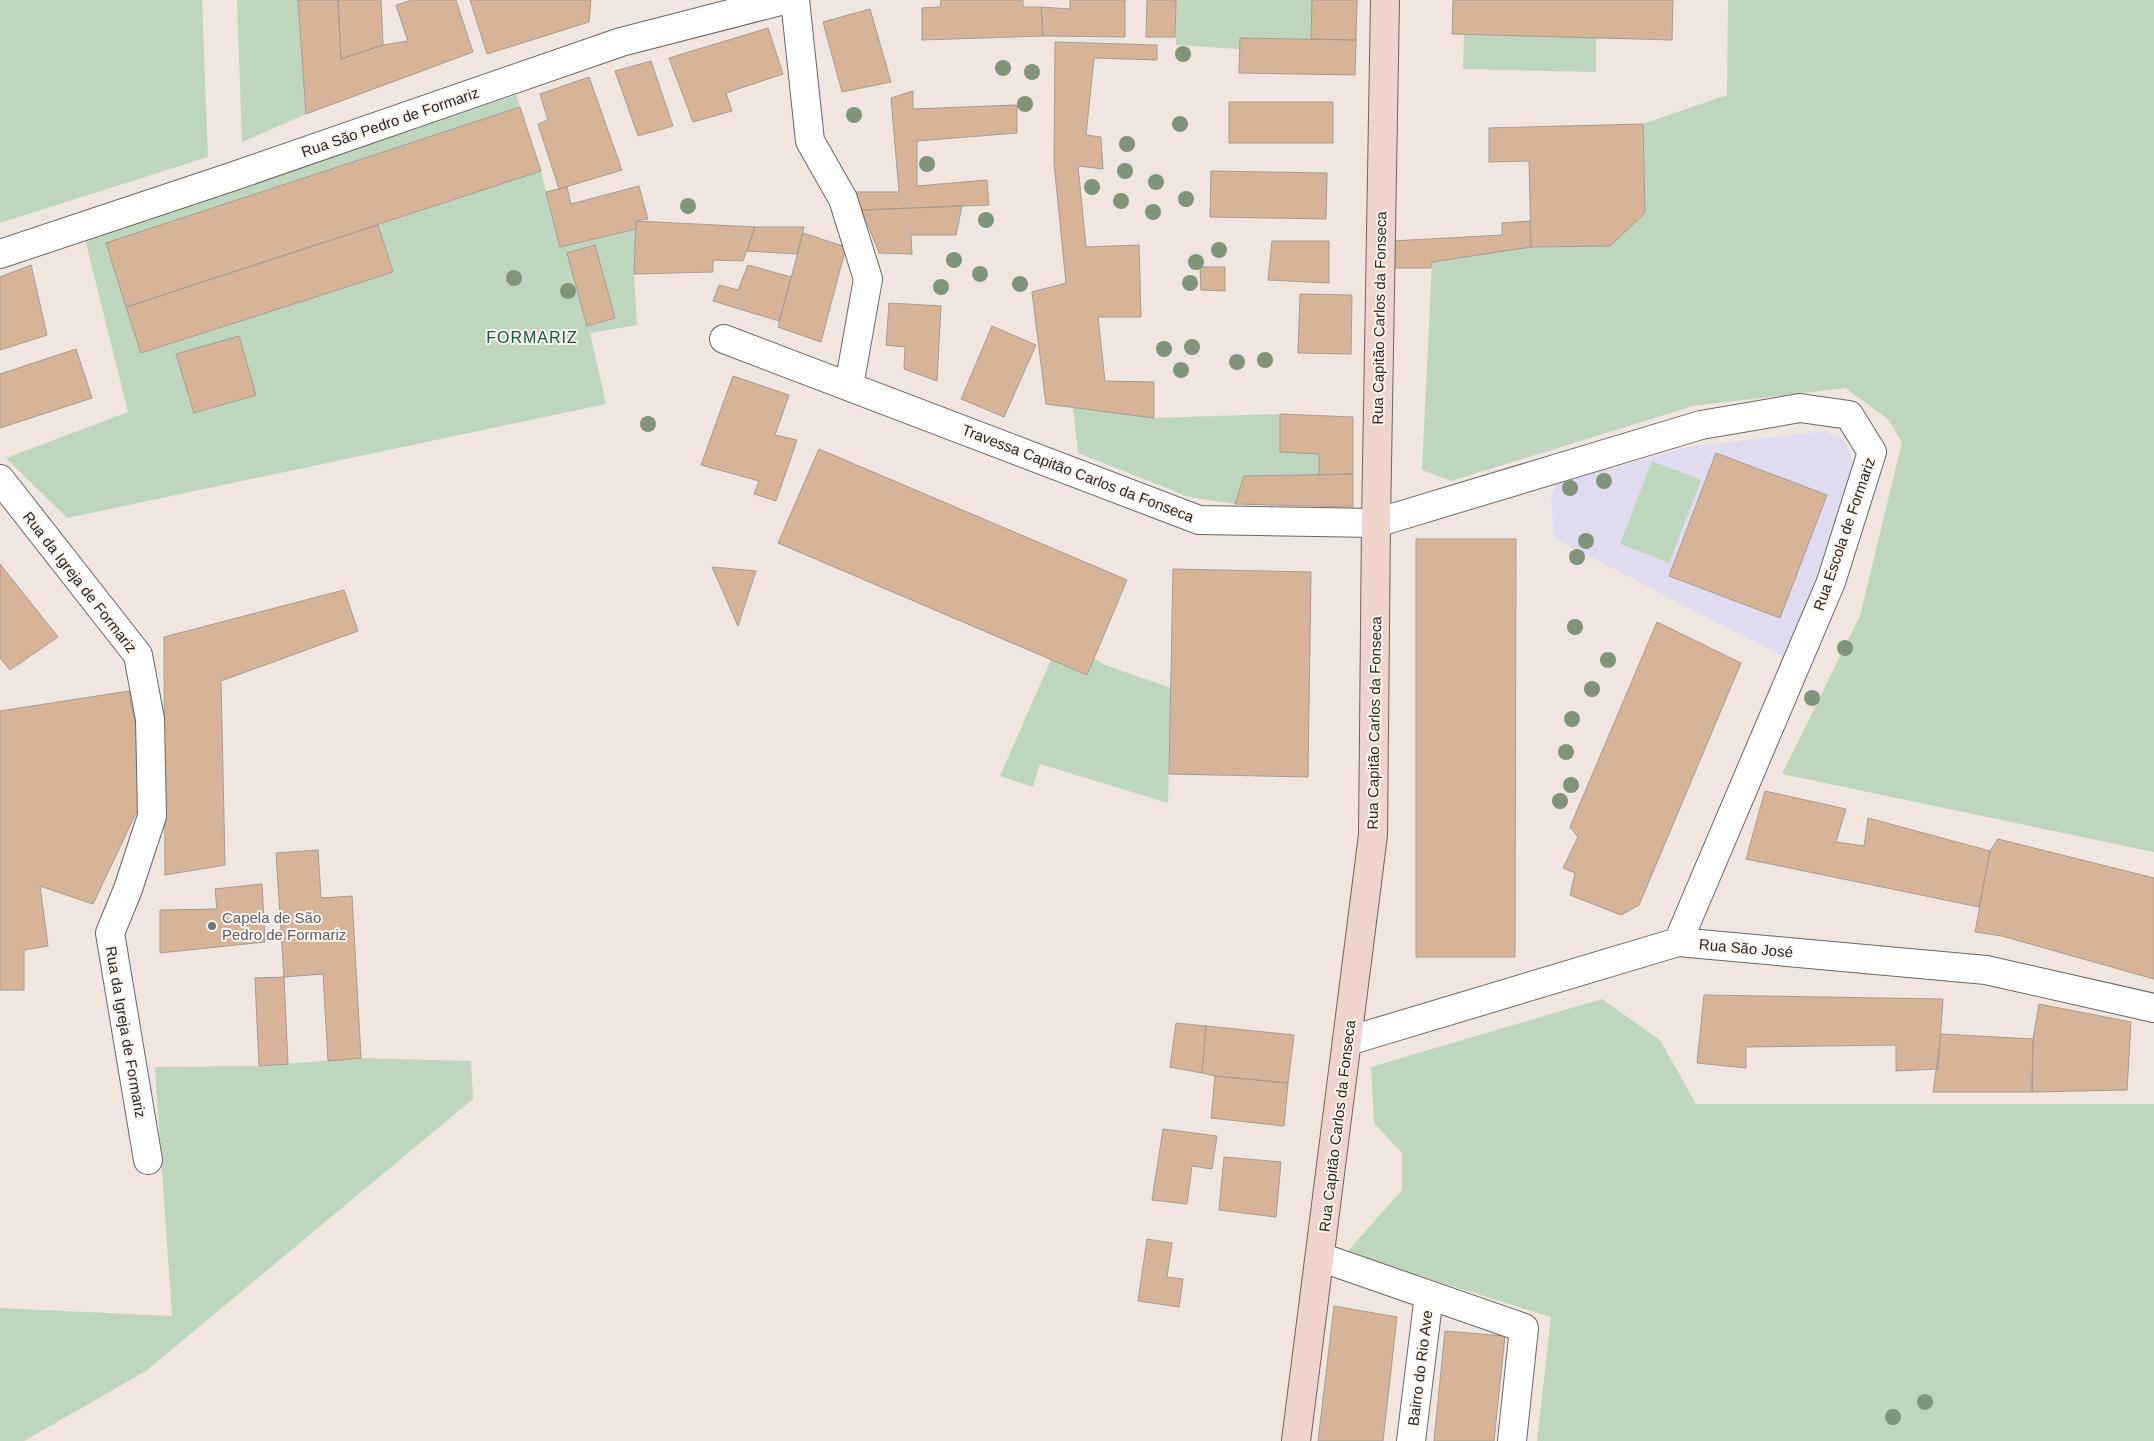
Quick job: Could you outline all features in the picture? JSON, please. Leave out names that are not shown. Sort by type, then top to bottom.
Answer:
[{"type":"main road","name":"Rua Capitão Carlos da Fonseca","points":[[1296,1441],[1373,835],[1385,0]]},
{"type":"street","name":"Rua São Pedro de Formariz","points":[[0,254],[231,177],[621,42],[784,0]]},
{"type":"street","points":[[795,0],[810,141],[843,199],[868,279],[849,386]]},
{"type":"street","name":"Travessa Capitão Carlos da Fonseca","points":[[724,339],[1199,520],[1376,523]]},
{"type":"street","name":"Rua Escola de Formariz","points":[[1376,523],[1701,425],[1800,408],[1849,415],[1872,452],[1831,582],[1678,942]]},
{"type":"street","name":"Rua da Igreja de Formariz","points":[[0,479],[138,655],[150,719],[152,816],[128,889],[110,933],[148,1160]]},
{"type":"street","name":"Rua São José","points":[[1348,1041],[1678,942],[1986,970],[2154,1008]]},
{"type":"street","name":"Bairro do Rio Ave","points":[[1320,1257],[1524,1328],[1512,1441]]},
{"type":"street","name":"Bairro do Rio Ave","points":[[1411,1441],[1429,1295]]},
{"type":"shaded area","points":[[1825,431],[1844,439],[1851,455],[1852,469],[1823,567],[1784,657],[1554,538],[1551,496],[1557,483],[1688,447]]},
{"type":"green space","points":[[0,0],[202,0],[208,157],[0,223]]},
{"type":"green space","points":[[237,0],[298,0],[306,114],[242,142]]},
{"type":"green space","points":[[1176,0],[1312,0],[1311,39],[1240,38],[1239,49],[1176,45]]},
{"type":"green space","points":[[1728,0],[2154,0],[2154,852],[1782,774],[1860,616],[1902,442],[1888,419],[1845,388],[1693,406],[1451,481],[1422,470],[1432,262],[1531,247],[1610,246],[1645,213],[1643,124],[1727,95]]},
{"type":"green space","points":[[1464,34],[1596,37],[1596,72],[1463,69]]},
{"type":"green space","points":[[516,95],[520,107],[106,244],[141,353],[393,272],[378,225],[541,171],[560,247],[636,229],[634,274],[637,325],[590,333],[606,404],[67,518],[6,458],[128,412],[85,239]]},
{"type":"green space","points":[[1073,408],[1154,418],[1280,414],[1280,452],[1319,454],[1319,475],[1244,476],[1235,504],[1189,497],[1078,453]]},
{"type":"green space","points":[[1652,461],[1701,480],[1669,563],[1620,544]]},
{"type":"green space","points":[[1093,658],[1105,665],[1171,688],[1168,803],[1040,764],[1033,787],[1000,776],[1051,660]]},
{"type":"green space","points":[[1602,999],[1660,1040],[1696,1104],[2154,1104],[2154,1441],[1537,1441],[1551,1317],[1346,1253],[1402,1190],[1402,1153],[1374,1123],[1371,1067]]},
{"type":"green space","points":[[361,1058],[471,1061],[473,1099],[146,1371],[24,1441],[0,1441],[0,1308],[172,1316],[155,1067],[259,1066]]},
{"type":"building","points":[[298,0],[338,0],[341,59],[383,45],[408,41],[396,5],[412,0],[456,0],[473,52],[306,114]]},
{"type":"building","points":[[338,0],[381,0],[383,45],[341,59]]},
{"type":"building","points":[[470,0],[591,0],[589,22],[487,54]]},
{"type":"building","points":[[941,0],[1023,0],[1023,7],[1041,7],[1043,36],[922,40],[922,8],[940,7]]},
{"type":"building","points":[[1070,0],[1125,0],[1125,37],[1043,36],[1041,7],[1070,9]]},
{"type":"building","points":[[1147,0],[1176,0],[1175,37],[1146,37]]},
{"type":"building","points":[[1312,0],[1357,0],[1356,40],[1311,39]]},
{"type":"building","points":[[1453,0],[1673,0],[1672,40],[1452,34]]},
{"type":"building","points":[[870,9],[891,82],[842,92],[823,22]]},
{"type":"building","points":[[768,28],[783,74],[726,93],[732,111],[693,122],[669,58]]},
{"type":"building","points":[[1240,38],[1356,40],[1355,75],[1239,73]]},
{"type":"building","points":[[1055,42],[1157,45],[1157,60],[1094,58],[1086,135],[1101,137],[1103,169],[1078,166],[1086,247],[1139,245],[1141,317],[1098,317],[1105,381],[1154,382],[1154,418],[1046,404],[1032,292],[1066,283],[1054,163]]},
{"type":"building","points":[[651,61],[673,126],[638,136],[615,71]]},
{"type":"building","points":[[589,77],[622,170],[559,189],[538,124],[548,120],[540,94]]},
{"type":"building","points":[[913,91],[913,109],[1017,105],[1017,133],[917,141],[917,186],[987,180],[989,205],[862,210],[855,192],[899,192],[891,98]]},
{"type":"building","points":[[1229,102],[1333,102],[1333,143],[1229,143]]},
{"type":"building","points":[[520,107],[541,171],[126,307],[106,243]]},
{"type":"building","points":[[1643,124],[1645,213],[1610,246],[1531,247],[1529,161],[1489,162],[1489,128]]},
{"type":"building","points":[[1211,171],[1327,173],[1326,219],[1210,217]]},
{"type":"building","points":[[639,186],[648,219],[636,221],[636,229],[560,247],[546,192],[567,187],[571,204]]},
{"type":"building","points":[[962,206],[956,235],[911,235],[912,254],[879,253],[862,210]]},
{"type":"building","points":[[636,221],[755,227],[743,261],[713,260],[713,272],[634,274]]},
{"type":"building","points":[[1530,221],[1531,247],[1432,262],[1431,268],[1392,268],[1392,241],[1502,235],[1502,223]]},
{"type":"building","points":[[378,225],[393,272],[141,353],[126,307]]},
{"type":"building","points":[[755,227],[804,227],[797,254],[747,251]]},
{"type":"building","points":[[803,233],[846,247],[821,342],[778,327]]},
{"type":"building","points":[[1272,241],[1329,241],[1329,283],[1268,280]]},
{"type":"building","points":[[595,245],[615,318],[587,326],[567,253]]},
{"type":"building","points":[[31,265],[47,335],[0,350],[0,277]]},
{"type":"building","points":[[748,265],[791,277],[779,321],[713,301],[719,285],[738,290]]},
{"type":"building","points":[[1200,267],[1225,267],[1225,291],[1201,290]]},
{"type":"building","points":[[1300,294],[1352,295],[1351,354],[1298,353]]},
{"type":"building","points":[[889,303],[941,306],[937,381],[904,369],[905,347],[886,345]]},
{"type":"building","points":[[992,326],[1036,345],[1004,417],[961,399]]},
{"type":"building","points":[[239,336],[256,395],[194,413],[176,354]]},
{"type":"building","points":[[76,349],[92,398],[0,428],[0,374]]},
{"type":"building","points":[[733,376],[789,395],[775,435],[797,440],[776,501],[754,494],[759,481],[701,465]]},
{"type":"building","points":[[1280,414],[1353,417],[1353,474],[1319,475],[1319,454],[1280,452]]},
{"type":"building","points":[[819,449],[1127,580],[1087,675],[778,543]]},
{"type":"building","points":[[1716,453],[1827,495],[1780,618],[1669,576]]},
{"type":"building","points":[[1353,474],[1353,507],[1235,504],[1244,476]]},
{"type":"building","points":[[1416,539],[1516,539],[1515,957],[1416,957]]},
{"type":"building","points":[[0,564],[58,637],[10,670],[0,658]]},
{"type":"building","points":[[712,567],[756,571],[738,626]]},
{"type":"building","points":[[1173,569],[1311,572],[1308,777],[1169,774]]},
{"type":"building","points":[[344,590],[358,631],[221,681],[225,865],[165,875],[164,637]]},
{"type":"building","points":[[1657,622],[1741,663],[1639,905],[1621,915],[1570,895],[1575,873],[1563,868],[1578,837],[1570,827]]},
{"type":"building","points":[[129,691],[147,790],[93,904],[40,886],[48,946],[24,950],[24,990],[0,990],[0,711]]},
{"type":"building","points":[[1765,791],[1846,809],[1836,842],[1864,846],[1868,818],[1990,851],[1979,907],[1746,859]]},
{"type":"building","points":[[1998,839],[2154,878],[2154,979],[2002,936],[1975,932],[1990,851]]},
{"type":"building","points":[[318,850],[321,898],[352,896],[361,1058],[328,1061],[323,974],[284,977],[276,853]]},
{"type":"building","name":"Capela de São Pedro de Formariz","points":[[262,884],[265,942],[160,953],[160,910],[217,909],[215,889]]},
{"type":"building","points":[[284,977],[288,1064],[259,1066],[255,978]]},
{"type":"building","points":[[1704,995],[1943,999],[1938,1069],[1896,1071],[1896,1045],[1746,1047],[1746,1068],[1697,1063]]},
{"type":"building","points":[[2039,1004],[2131,1022],[2127,1090],[2032,1092],[2033,1039]]},
{"type":"building","points":[[1176,1023],[1206,1026],[1202,1073],[1170,1067]]},
{"type":"building","points":[[1206,1026],[1294,1035],[1288,1083],[1202,1073]]},
{"type":"building","points":[[1941,1034],[2033,1039],[2032,1092],[1933,1092]]},
{"type":"building","points":[[1215,1076],[1288,1083],[1284,1126],[1211,1118]]},
{"type":"building","points":[[1163,1129],[1217,1136],[1212,1169],[1192,1166],[1187,1204],[1152,1200]]},
{"type":"building","points":[[1224,1157],[1281,1162],[1276,1217],[1219,1210]]},
{"type":"building","points":[[1147,1239],[1172,1243],[1167,1277],[1183,1279],[1179,1307],[1138,1301]]},
{"type":"building","points":[[1334,1306],[1397,1317],[1383,1441],[1318,1441]]},
{"type":"building","points":[[1445,1331],[1505,1336],[1494,1441],[1434,1441]]},
{"type":"place","name":"Capela de São Pedro de Formariz","points":[[212,926]]},
{"type":"district","name":"FORMARIZ","points":[[532,337]]}]
